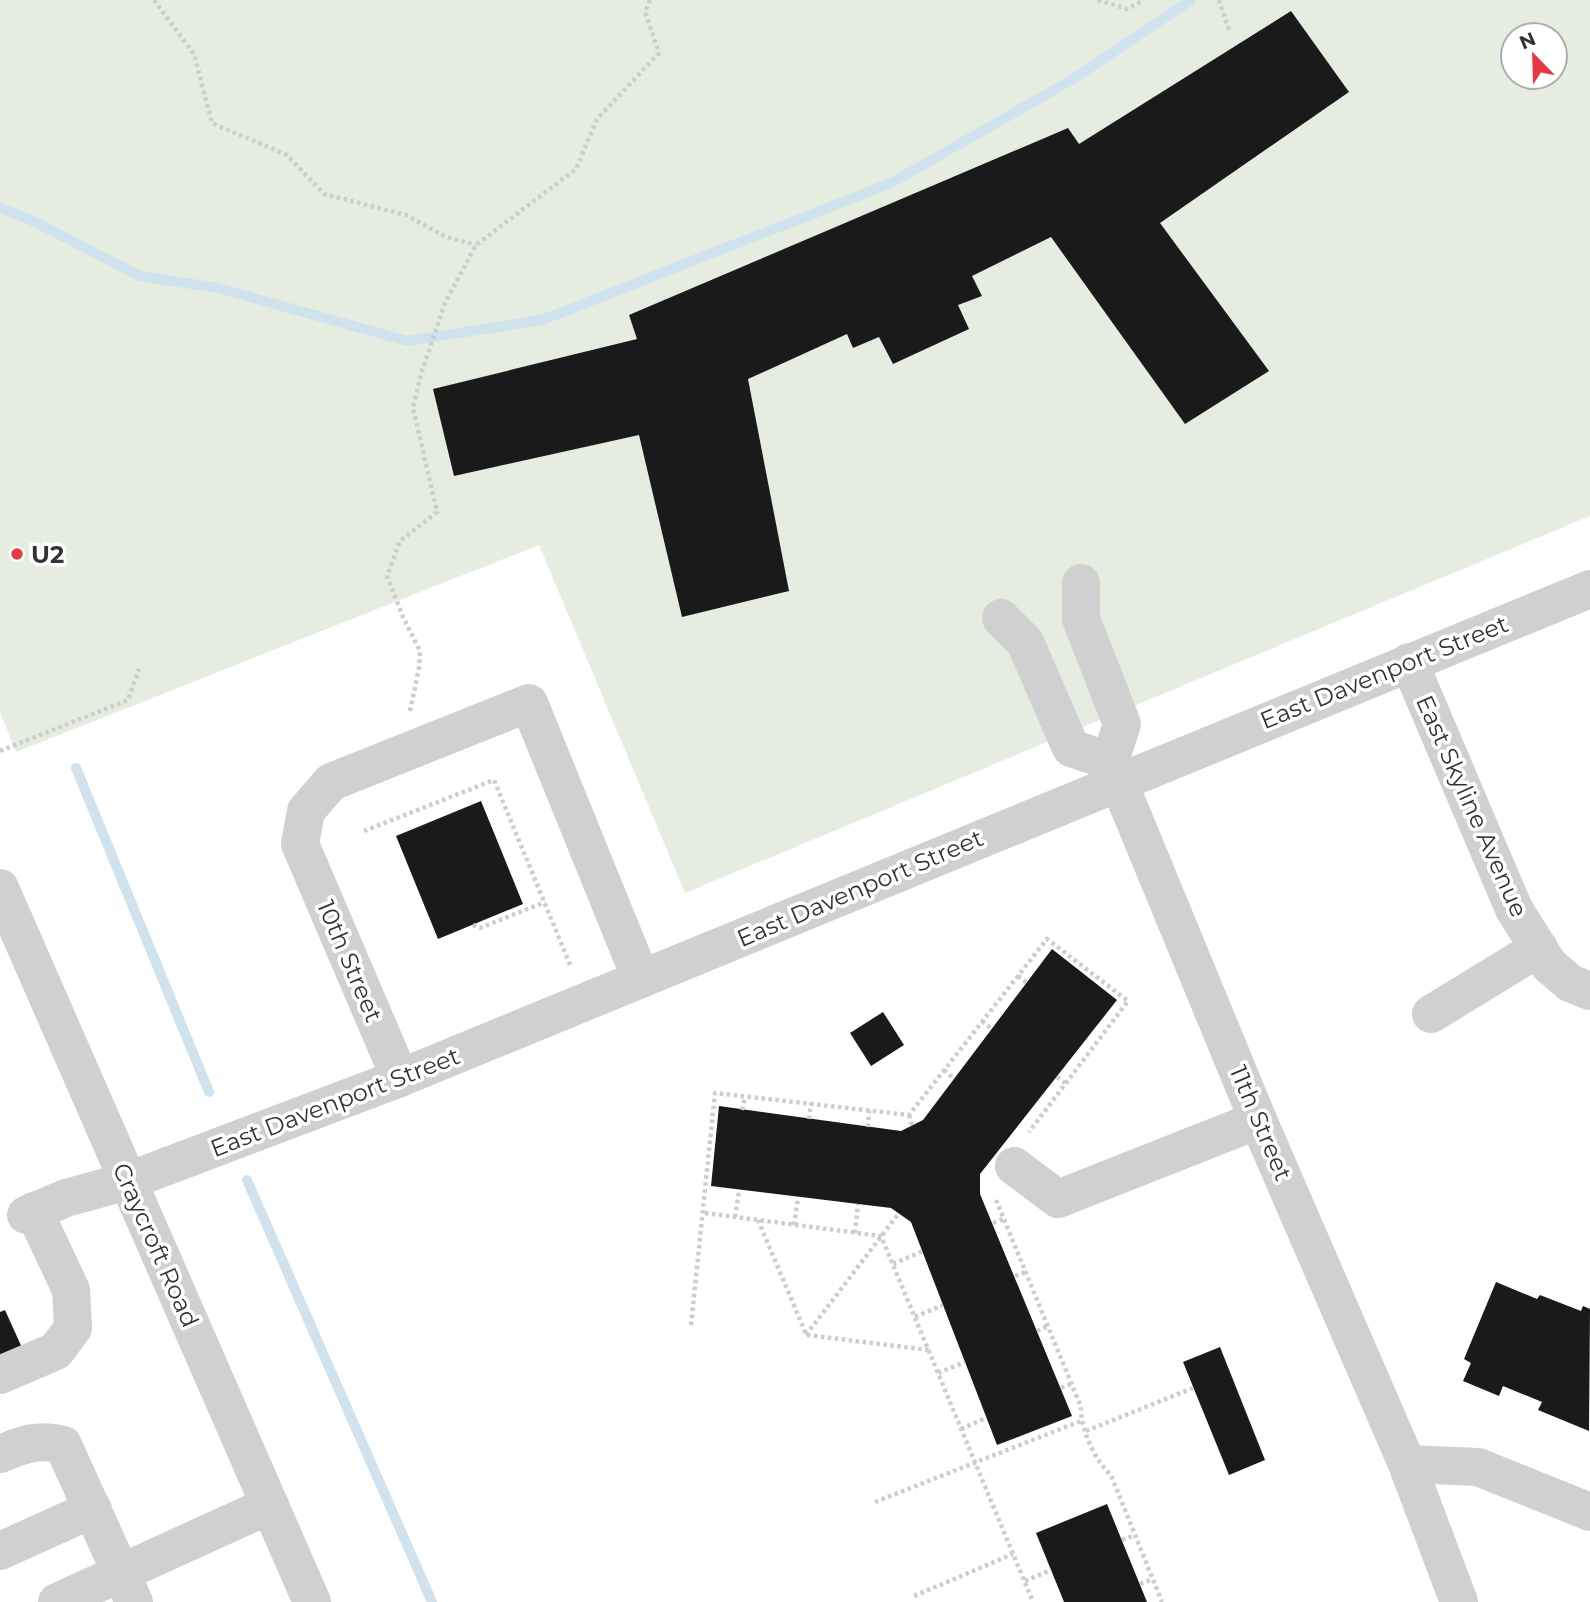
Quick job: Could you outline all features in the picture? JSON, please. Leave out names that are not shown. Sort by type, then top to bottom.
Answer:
[{"type":"street","points":[[1002,618],[1025,642],[1071,748],[1115,771],[1122,724],[1081,619],[1081,583]]},
{"type":"street","name":"East Davenport Street","points":[[0,1375],[56,1351],[73,1328],[71,1290],[30,1213],[66,1198],[128,1181],[400,1078],[641,979],[1115,771],[1409,662],[1590,589]]},
{"type":"street","name":"East Skyline Avenue","points":[[1409,662],[1514,909],[1549,965],[1570,983],[1590,991]]},
{"type":"street","name":"10th Street","points":[[400,1078],[300,844],[306,811],[331,782],[529,703],[641,979]]},
{"type":"street","name":"11th Street","points":[[1115,771],[1258,1120],[1406,1464],[1459,1602]]},
{"type":"street","name":"Craycroft Road","points":[[0,888],[312,1602]]},
{"type":"street","points":[[1431,1014],[1539,948]]},
{"type":"street","points":[[1010,1168],[1058,1199],[1258,1120]]},
{"type":"street","points":[[0,1454],[19,1446],[47,1440],[63,1445],[128,1587]]},
{"type":"street","points":[[1406,1464],[1478,1467],[1590,1512]]},
{"type":"street","points":[[57,1602],[128,1587],[270,1506]]},
{"type":"street","points":[[0,1551],[93,1508]]},
{"type":"path","points":[[154,0],[194,54],[212,123],[287,155],[324,194],[406,215],[446,237],[476,245]]},
{"type":"path","points":[[409,717],[420,651],[387,576],[400,541],[437,512],[413,408],[421,374],[445,303],[476,245],[576,169],[597,119],[659,54],[645,12],[650,0]]},
{"type":"path","points":[[1098,0],[1127,9],[1144,0]]},
{"type":"path","points":[[1219,0],[1229,30]]},
{"type":"path","points":[[0,751],[128,701],[139,669]]},
{"type":"path","points":[[364,831],[494,780],[586,1002]]},
{"type":"path","points":[[473,925],[480,928],[545,902]]},
{"type":"path","points":[[909,1115],[1047,939],[1128,1001],[1065,1083],[1010,1168],[1004,1219],[1081,1407],[1081,1420],[1100,1465],[1111,1475],[1162,1602]]},
{"type":"path","points":[[1018,976],[1027,983]]},
{"type":"path","points":[[982,1021],[992,1029]]},
{"type":"path","points":[[1093,1031],[1101,1036]]},
{"type":"path","points":[[944,1070],[954,1079]]},
{"type":"path","points":[[1057,1077],[1065,1083]]},
{"type":"path","points":[[691,1325],[715,1093],[909,1115]]},
{"type":"path","points":[[742,1110],[745,1097]]},
{"type":"path","points":[[809,1119],[811,1103]]},
{"type":"path","points":[[868,1127],[869,1110]]},
{"type":"path","points":[[909,1115],[912,1125]]},
{"type":"path","points":[[735,1217],[739,1191]]},
{"type":"path","points":[[794,1225],[798,1198]]},
{"type":"path","points":[[855,1233],[858,1205]]},
{"type":"path","points":[[705,1213],[881,1236]]},
{"type":"path","points":[[806,1335],[899,1213]]},
{"type":"path","points":[[993,1223],[1004,1219]]},
{"type":"path","points":[[758,1220],[806,1335]]},
{"type":"path","points":[[881,1236],[1033,1602]]},
{"type":"path","points":[[893,1264],[923,1251]]},
{"type":"path","points":[[1015,1276],[1026,1272]]},
{"type":"path","points":[[915,1317],[943,1305]]},
{"type":"path","points":[[1037,1331],[1048,1326]]},
{"type":"path","points":[[806,1335],[929,1350]]},
{"type":"path","points":[[938,1373],[965,1362]]},
{"type":"path","points":[[1061,1388],[1071,1384]]},
{"type":"path","points":[[1086,1431],[1193,1388]]},
{"type":"path","points":[[961,1429],[986,1418]]},
{"type":"path","points":[[875,1502],[1081,1420]]},
{"type":"path","points":[[1122,1540],[1135,1535]]},
{"type":"path","points":[[914,1596],[1013,1554]]},
{"type":"path","points":[[1024,1581],[1051,1570]]},
{"type":"path","points":[[1140,1584],[1152,1578]]},
{"type":"shaded area","points":[[0,0],[1590,0],[1590,516],[685,893],[539,545],[16,752],[0,712]]},
{"type":"building","points":[[1291,11],[1349,92],[1160,223],[1269,371],[1185,424],[1051,237],[972,276],[982,296],[958,305],[969,329],[893,364],[879,337],[853,348],[847,334],[748,379],[789,591],[682,617],[639,435],[454,476],[433,389],[637,339],[629,315],[1068,128],[1079,144]]},
{"type":"building","points":[[481,801],[523,904],[438,939],[396,836]]},
{"type":"building","points":[[1052,949],[1117,1000],[980,1174],[980,1194],[1072,1416],[997,1445],[911,1222],[891,1208],[711,1186],[719,1106],[901,1131],[923,1120]]},
{"type":"building","points":[[883,1012],[904,1045],[871,1066],[850,1033]]},
{"type":"building","points":[[1496,1282],[1537,1299],[1540,1295],[1581,1311],[1583,1306],[1590,1309],[1589,1431],[1538,1410],[1542,1402],[1503,1386],[1499,1396],[1463,1381],[1471,1363],[1464,1359]]},
{"type":"building","points":[[5,1310],[23,1350],[0,1361],[0,1312]]},
{"type":"building","points":[[1220,1347],[1265,1460],[1229,1475],[1183,1362]]},
{"type":"building","points":[[1107,1504],[1147,1602],[1064,1602],[1036,1533]]},
{"type":"waterway","points":[[0,208],[29,219],[140,276],[218,288],[407,341],[542,320],[891,183],[1073,79],[1191,0]]},
{"type":"waterway","points":[[76,768],[209,1092]]},
{"type":"waterway","points":[[247,1180],[432,1602]]},
{"type":"place","name":"U2","points":[[17,554]]}]
